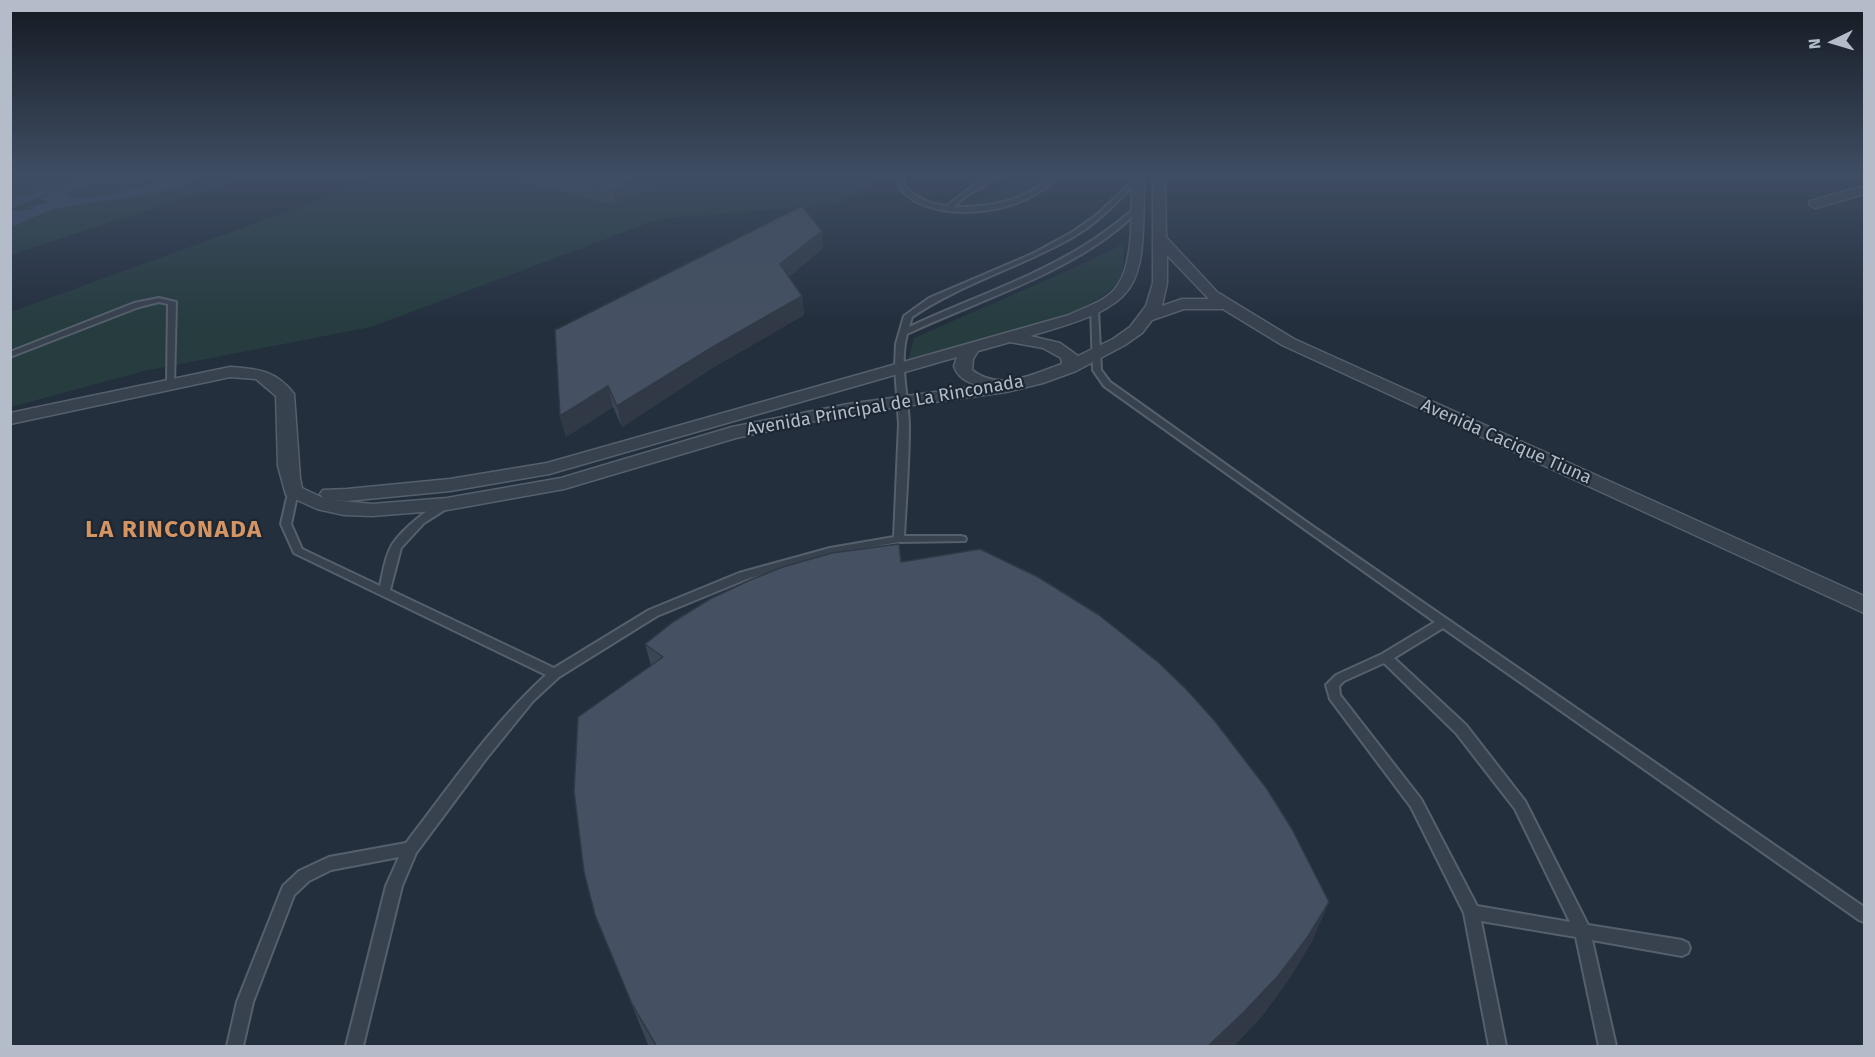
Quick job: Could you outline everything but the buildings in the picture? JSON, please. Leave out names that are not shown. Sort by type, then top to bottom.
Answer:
[{"type":"street","name":"Avenida Principal de La Rinconada","points":[[293,491],[347,495],[500,478],[637,444],[1075,318],[1094,309],[1123,289],[1136,251],[1136,224]]},
{"type":"street","name":"Avenida Principal de La Rinconada","points":[[293,491],[317,503],[344,508],[372,510],[447,504],[564,483],[732,433],[848,409],[1006,387],[1037,380],[1095,356],[1136,330],[1154,307],[1157,295],[1161,224]]},
{"type":"street","name":"Avenida Cacique Tiuna","points":[[1161,239],[1187,270],[1224,304],[1288,342],[1864,605]]},
{"type":"street","points":[[1146,317],[1182,304],[1224,304]]},
{"type":"street","points":[[1009,338],[1054,346],[1066,351],[1072,360],[1070,367]]},
{"type":"street","points":[[970,350],[962,359],[962,368],[967,375],[976,381],[1006,387]]},
{"type":"street","points":[[10,419],[230,372],[261,374],[285,394],[287,410],[285,442],[289,478],[293,491]]},
{"type":"lane","points":[[899,539],[903,424],[899,367],[900,344],[908,316],[923,306],[1034,255],[1086,224]]},
{"type":"lane","points":[[904,332],[1061,263],[1120,224]]},
{"type":"lane","points":[[10,355],[137,305],[159,300],[172,302],[171,383]]},
{"type":"lane","points":[[1094,309],[1097,370],[1107,384],[1864,915]]},
{"type":"lane","points":[[293,491],[286,524],[298,551],[555,674]]},
{"type":"lane","points":[[384,591],[396,547],[420,521],[447,504]]},
{"type":"lane","points":[[355,1047],[394,886],[410,849],[529,698],[555,674],[653,613],[734,579],[830,551],[899,539],[961,539]]},
{"type":"lane","points":[[1444,622],[1386,657],[1340,678],[1332,685],[1334,696],[1416,803],[1472,912],[1497,1047]]},
{"type":"lane","points":[[1386,657],[1461,729],[1520,805],[1582,929],[1607,1047]]},
{"type":"lane","points":[[235,1047],[245,1002],[288,891],[304,876],[328,864],[410,849]]},
{"type":"lane","points":[[1472,912],[1582,929],[1682,948]]},
{"type":"green space","points":[[11,224],[105,224],[11,255]]},
{"type":"green space","points":[[252,224],[645,224],[371,327],[144,371],[11,407],[11,312]]},
{"type":"green space","points":[[1124,244],[1123,267],[1119,280],[1105,294],[1082,307],[1022,331],[908,361],[914,338]]},
{"type":"district","name":"LA RINCONADA","points":[[174,530]]}]
